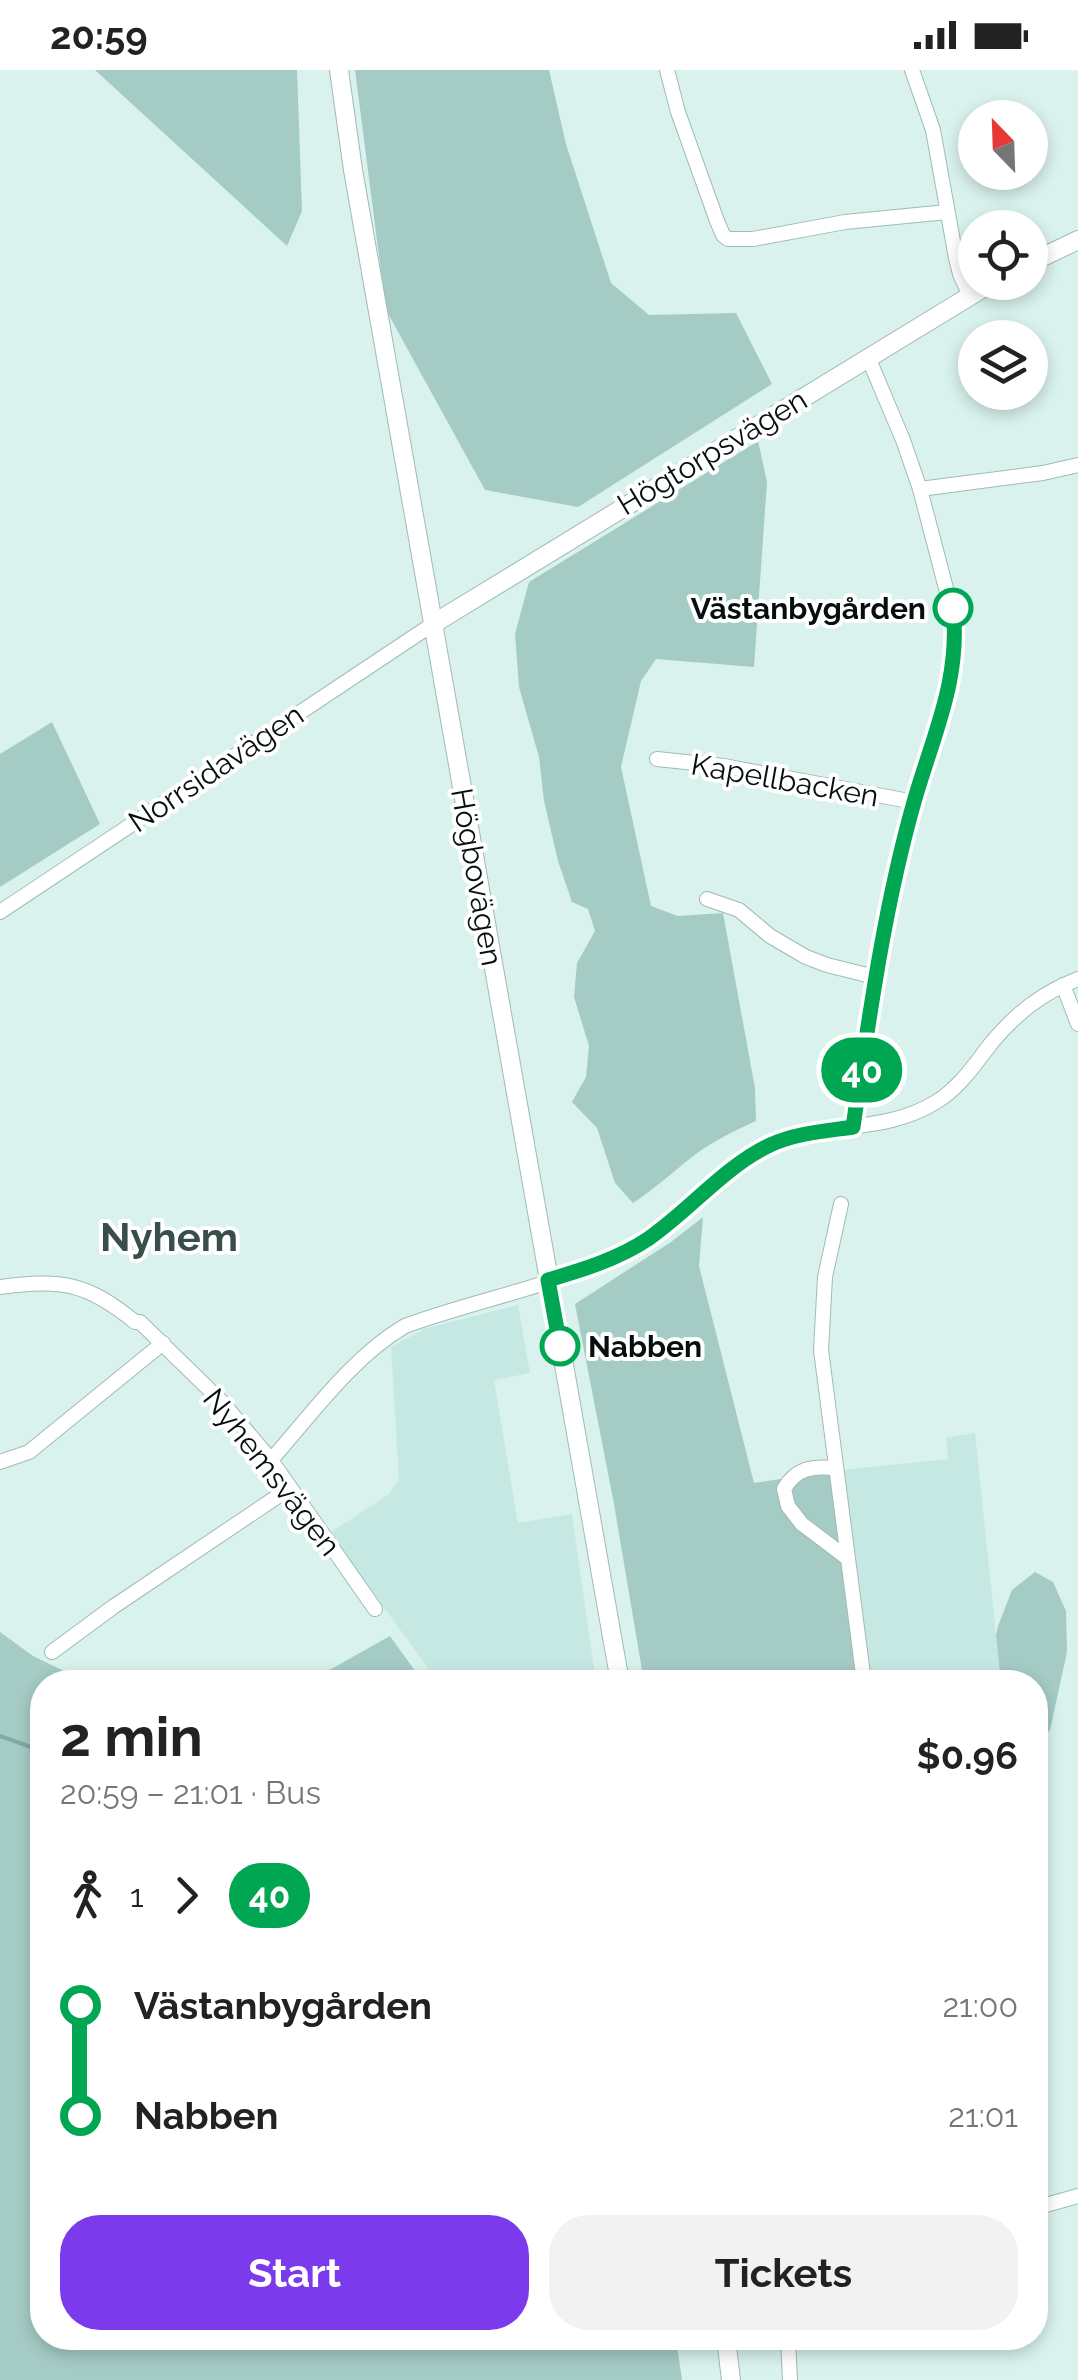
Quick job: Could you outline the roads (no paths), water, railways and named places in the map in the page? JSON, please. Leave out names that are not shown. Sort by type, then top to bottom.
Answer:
[{"type":"main road","name":"Högbovägen","points":[[339,70],[352,170],[618,1670]]},
{"type":"main road","points":[[1048,254],[1078,240]]},
{"type":"main road","name":"Högtorpsvägen","points":[[432,624],[963,300]]},
{"type":"main road","points":[[727,2350],[731,2380]]},
{"type":"street","points":[[668,70],[678,112],[717,221],[728,240],[845,222],[947,212]]},
{"type":"street","points":[[912,70],[933,130],[958,264]]},
{"type":"street","points":[[853,1127],[874,977],[914,802],[951,680],[954,637],[953,608],[920,489],[904,440],[868,357]]},
{"type":"street","points":[[920,489],[1078,466]]},
{"type":"street","name":"Norrsidavägen","points":[[0,912],[432,624]]},
{"type":"street","name":"Kapellbacken","points":[[657,759],[724,766],[914,802]]},
{"type":"street","points":[[706,899],[739,910],[770,936],[806,957],[874,977]]},
{"type":"street","points":[[271,1460],[384,1338],[431,1316],[586,1268],[645,1241],[748,1157],[772,1144],[805,1134],[879,1124],[936,1102],[963,1079],[1021,1010],[1078,979]]},
{"type":"street","points":[[1063,985],[1078,1024]]},
{"type":"street","points":[[841,1204],[825,1277],[821,1350],[862,1670]]},
{"type":"street","name":"Nyhemsvägen","points":[[0,1287],[60,1283],[109,1300],[140,1322],[222,1402],[271,1460],[375,1608]]},
{"type":"street","points":[[0,1462],[29,1452],[164,1343]]},
{"type":"street","points":[[835,1468],[816,1466],[800,1470],[784,1489],[788,1506],[802,1524],[847,1558]]},
{"type":"street","points":[[52,1652],[290,1488]]},
{"type":"street","points":[[1048,2204],[1078,2196]]},
{"type":"street","points":[[789,2350],[790,2380]]},
{"type":"waterway","points":[[0,1736],[30,1747]]},
{"type":"place","name":"Västanbygården","points":[[953,608]]},
{"type":"place","name":"Nabben","points":[[560,1346]]},
{"type":"district","name":"Nyhem","points":[[169,1236]]}]
